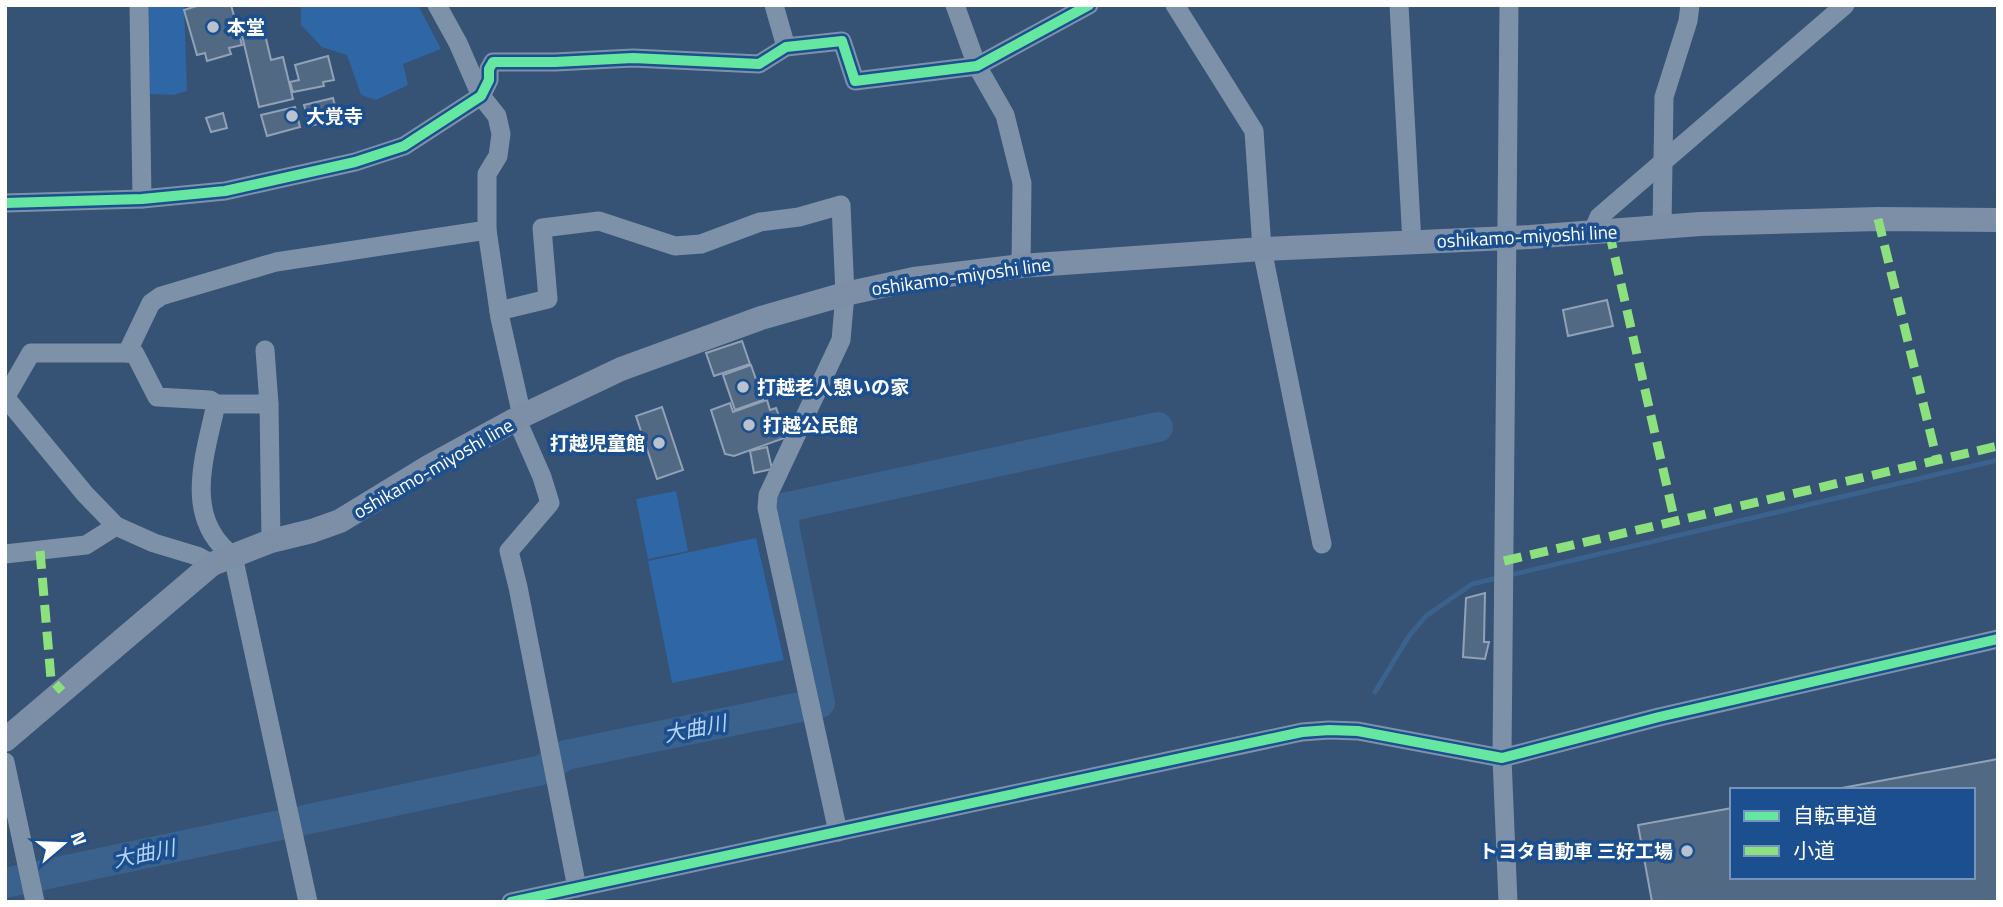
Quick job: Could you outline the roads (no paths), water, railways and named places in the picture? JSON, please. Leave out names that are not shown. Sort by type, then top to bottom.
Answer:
[{"type":"main road","name":"oshikamo-miyoshi line","points":[[5,740],[223,560],[271,541],[340,521],[430,466],[519,418],[621,369],[761,318],[845,294],[914,279],[1021,265],[1262,249],[1412,243],[1662,227],[1878,219],[1998,220]]},
{"type":"street","points":[[139,5],[142,199]]},
{"type":"street","points":[[437,5],[458,43],[481,96],[497,116],[500,134],[498,156],[487,174],[487,230],[519,418],[550,503],[509,551],[577,888]]},
{"type":"street","points":[[774,5],[786,47]]},
{"type":"street","points":[[956,5],[977,66],[1005,115],[1023,183],[1021,265]]},
{"type":"street","points":[[5,203],[142,199],[225,191],[355,162],[404,146],[481,96],[489,80],[489,69],[493,62],[633,58],[759,64],[786,47],[842,41],[855,81],[977,66],[1089,5]]},
{"type":"street","points":[[1175,5],[1254,131],[1262,249],[1322,544]]},
{"type":"street","points":[[1399,5],[1412,243]]},
{"type":"street","points":[[1508,902],[1502,758],[1509,5]]},
{"type":"street","points":[[1662,227],[1664,96],[1688,22],[1690,5]]},
{"type":"street","points":[[1592,233],[1599,217],[1845,5]]},
{"type":"street","points":[[499,311],[548,299],[542,228],[599,221],[675,246],[701,244],[760,222],[799,217],[841,205],[845,294],[841,340],[768,495],[767,508],[838,832]]},
{"type":"street","points":[[127,353],[151,303],[161,296],[276,262],[487,230]]},
{"type":"street","points":[[265,350],[269,404],[271,541]]},
{"type":"street","points":[[223,560],[197,556],[154,543],[116,526],[85,494],[5,398],[32,353],[127,353],[135,354],[157,397],[210,400],[216,404],[269,404]]},
{"type":"street","points":[[216,404],[201,474],[200,500],[223,560],[308,902]]},
{"type":"street","points":[[5,554],[86,545],[116,526]]},
{"type":"street","points":[[511,902],[1303,732],[1358,731],[1502,758],[1659,718],[1998,639]]},
{"type":"street","points":[[5,762],[35,902]]},
{"type":"waterway","name":"大曲川","points":[[5,883],[542,770],[566,755],[820,703],[785,530],[783,508],[1158,427]]},
{"type":"waterway","points":[[1375,692],[1409,636],[1426,616],[1472,584],[1998,460]]},
{"type":"place","name":"本堂","points":[[213,27]]},
{"type":"place","name":"大覚寺","points":[[292,116]]},
{"type":"place","name":"打越老人憩いの家","points":[[743,387]]},
{"type":"place","name":"打越公民館","points":[[749,425]]},
{"type":"place","name":"打越児童館","points":[[659,443]]},
{"type":"place","name":"トヨタ自動車 三好工場","points":[[1687,851]]}]
